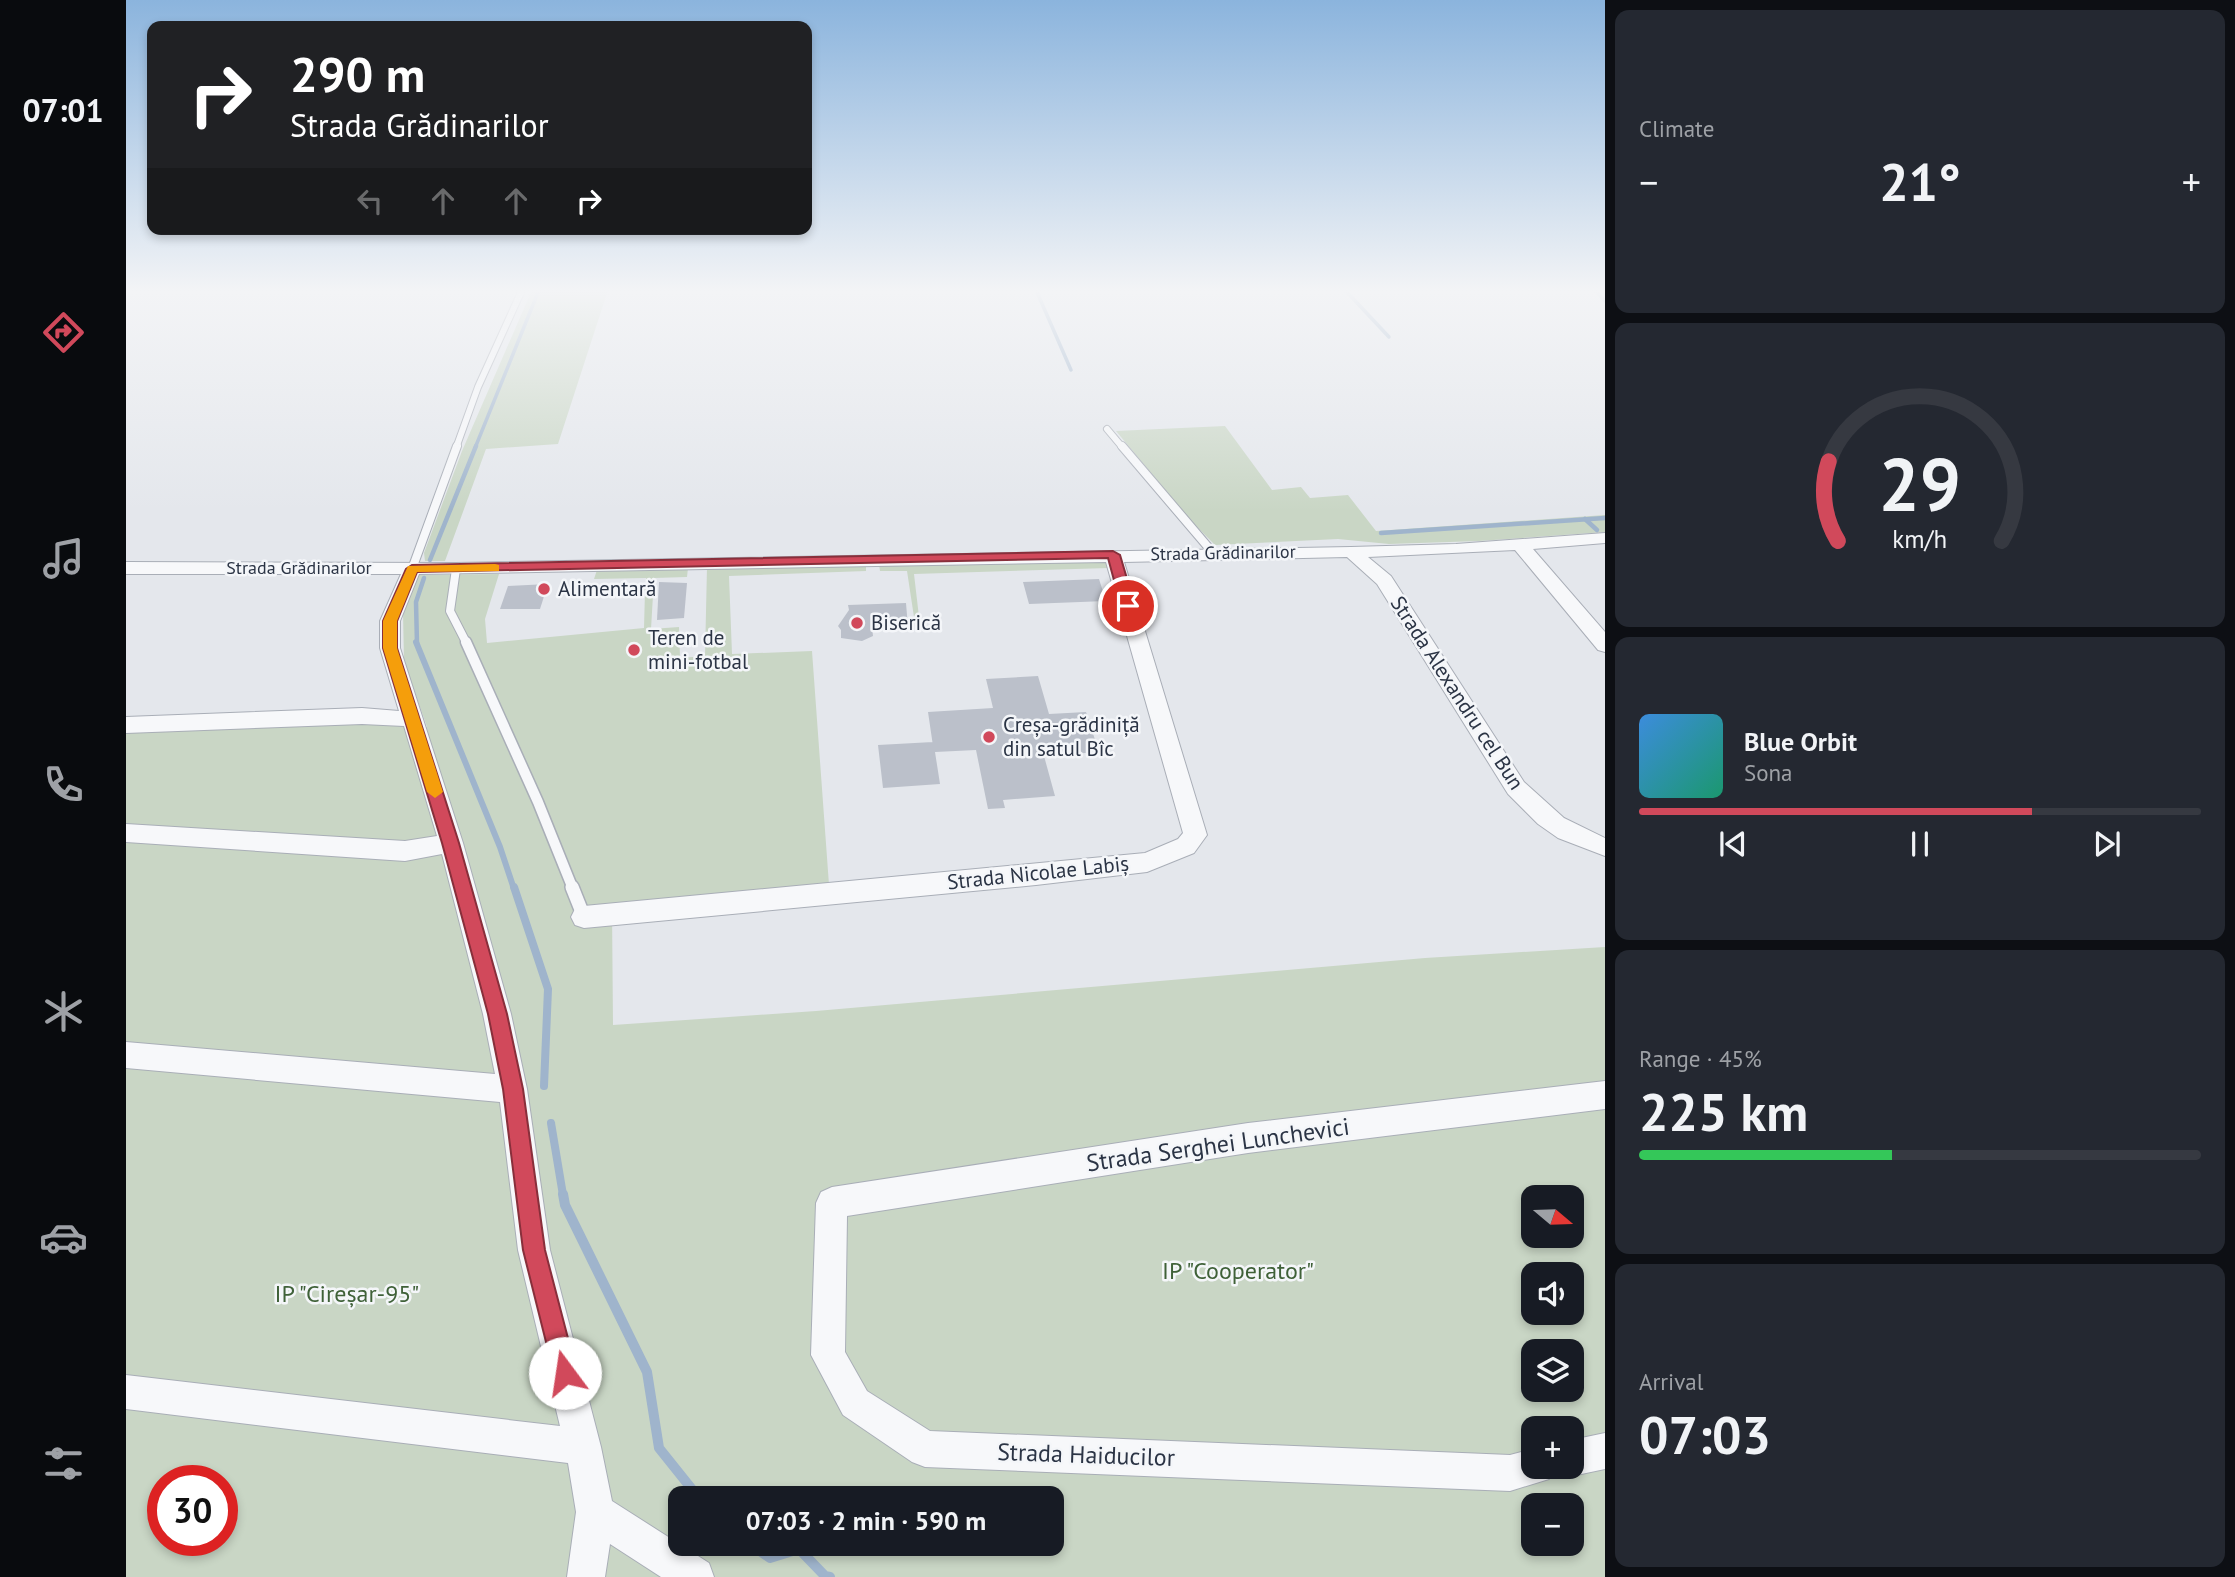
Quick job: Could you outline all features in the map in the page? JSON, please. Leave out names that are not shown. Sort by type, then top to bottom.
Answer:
[{"type":"street","name":"Strada Grădinarilor","points":[[126,568],[456,569],[1351,552],[1456,549],[1605,538]]},
{"type":"street","points":[[1519,544],[1605,645]]},
{"type":"street","name":"Strada Alexandru cel Bun","points":[[1351,552],[1384,580],[1516,788],[1543,817],[1576,839],[1605,847]]},
{"type":"street","name":"Strada Nicolae Labiș","points":[[584,917],[1050,874],[1147,862],[1186,846],[1195,835],[1113,555]]},
{"type":"street","points":[[412,569],[395,606],[388,635],[451,843],[497,1014],[513,1089],[534,1250],[583,1447],[595,1512],[586,1577]]},
{"type":"street","points":[[126,725],[362,716],[413,719]]},
{"type":"street","points":[[126,832],[405,851],[451,843]]},
{"type":"street","points":[[126,1055],[513,1089]]},
{"type":"street","name":"Strada Serghei Lunchevici","points":[[832,1203],[1248,1138],[1605,1095]]},
{"type":"street","name":"Strada Haiducilor","points":[[832,1203],[828,1355],[855,1403],[925,1449],[1510,1473],[1521,1470]]},
{"type":"street","points":[[126,1392],[583,1447]]},
{"type":"street","points":[[1584,1455],[1605,1451]]},
{"type":"street","points":[[595,1512],[695,1577]]},
{"type":"lane","points":[[412,569],[489,364]]},
{"type":"lane","points":[[1108,429],[1214,554]]},
{"type":"lane","points":[[456,569],[450,611],[482,674],[584,917]]},
{"type":"green space","points":[[500,364],[584,364],[558,444],[486,449],[445,561],[425,561],[424,553],[462,451]]},
{"type":"green space","points":[[1225,426],[1272,490],[1301,487],[1310,498],[1348,495],[1376,531],[1605,515],[1605,532],[1389,544],[1338,539],[1215,545],[1191,521],[1116,431]]},
{"type":"green space","points":[[1107,559],[1109,568],[914,574],[919,617],[914,617],[907,571],[880,571],[879,564]]},
{"type":"green space","points":[[866,563],[866,571],[729,576],[732,654],[812,651],[829,885],[612,909],[613,1025],[816,1011],[1425,958],[1605,947],[1605,1577],[126,1577],[126,730],[370,722],[427,727],[404,661],[403,613],[416,575],[499,574],[485,619],[487,643],[644,628],[645,591],[642,588],[646,584],[646,578],[594,579],[597,570],[688,568],[687,577],[654,578],[651,629],[679,627],[680,658],[705,656],[707,567]]},
{"type":"building","points":[[1099,579],[1106,601],[1029,604],[1023,582]]},
{"type":"building","points":[[659,582],[687,583],[684,618],[657,620]]},
{"type":"building","points":[[548,584],[540,609],[500,609],[508,586]]},
{"type":"building","points":[[906,603],[908,627],[872,627],[873,636],[862,641],[841,638],[838,626],[849,610],[848,605]]},
{"type":"building","points":[[1038,676],[1049,714],[1086,712],[1099,752],[1044,756],[1055,796],[1003,800],[1005,808],[988,809],[976,750],[935,752],[940,784],[883,788],[878,745],[932,742],[928,712],[993,708],[986,679]]},
{"type":"waterway","points":[[475,448],[509,364]]},
{"type":"waterway","points":[[1068,364],[1071,370]]},
{"type":"waterway","points":[[430,560],[476,446]]},
{"type":"waterway","points":[[1585,519],[1605,518]]},
{"type":"waterway","points":[[1381,533],[1585,519]]},
{"type":"waterway","points":[[1585,519],[1597,530]]},
{"type":"waterway","points":[[417,644],[416,602],[424,578]]},
{"type":"waterway","points":[[416,642],[500,847],[514,889]]},
{"type":"waterway","points":[[514,887],[548,989],[544,1086]]},
{"type":"waterway","points":[[551,1123],[563,1195]]},
{"type":"waterway","points":[[563,1194],[565,1205],[647,1372],[659,1448],[689,1486]]},
{"type":"waterway","points":[[767,1556],[776,1556]]},
{"type":"waterway","points":[[806,1556],[825,1576],[830,1577]]},
{"type":"slow traffic","points":[[435,792],[390,648],[390,621],[412,569],[495,568]]},
{"type":"place","name":"Alimentară","points":[[544,589]]},
{"type":"place","name":"Biserică","points":[[857,623]]},
{"type":"place","name":"Teren de mini-fotbal","points":[[634,650]]},
{"type":"place","name":"Creșa-grădiniță din satul Bîc","points":[[989,737]]},
{"type":"route","points":[[565,1373],[534,1250],[513,1089],[497,1014],[451,843],[390,648],[390,621],[412,569],[1113,555],[1128,606]]},
{"type":"park label","name":"IP \"Cooperator\"","points":[[1238,1271]]},
{"type":"park label","name":"IP \"Cireșar-95\"","points":[[347,1294]]}]
